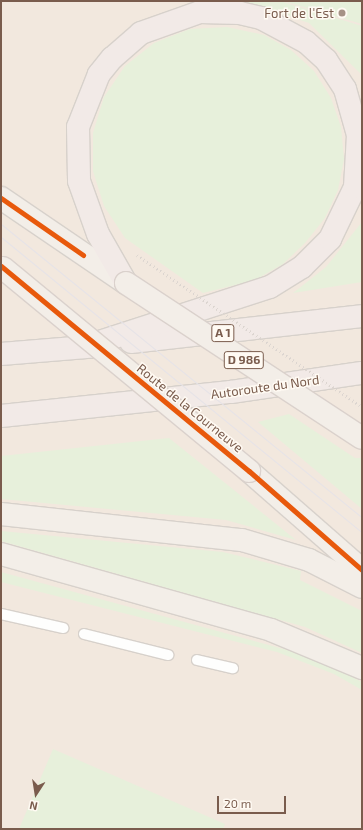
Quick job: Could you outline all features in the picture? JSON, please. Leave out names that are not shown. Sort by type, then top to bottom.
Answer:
[{"type":"highway","points":[[84,347],[270,287],[302,267],[330,239],[350,205],[359,154],[350,103],[326,60],[306,42],[276,23],[224,11],[200,12],[159,24],[116,53],[90,91],[76,144],[79,181],[108,252],[126,283]]},
{"type":"highway","name":"A 1","points":[[1,354],[84,347],[362,316]]},
{"type":"highway","name":"Autoroute du Nord","points":[[1,416],[231,392],[362,374]]},
{"type":"main road","name":"D 986","points":[[1,198],[83,255],[362,438]]},
{"type":"main road","name":"Route de la Courneuve","points":[[2,267],[249,471],[362,570]]},
{"type":"main road","points":[[1,514],[242,540],[309,560],[362,587]]},
{"type":"main road","points":[[1,554],[271,630],[362,668]]},
{"type":"lane","points":[[1,614],[63,628]]},
{"type":"lane","points":[[84,634],[168,654]]},
{"type":"lane","points":[[197,660],[233,668]]},
{"type":"path","points":[[137,255],[362,407]]},
{"type":"shaded area","points":[[1,1],[362,1],[362,829],[1,829]]},
{"type":"green space","points":[[243,1],[280,1],[362,26],[362,75],[309,23]]},
{"type":"green space","name":"Fort de l'Est","points":[[283,1],[362,1],[362,24]]},
{"type":"green space","points":[[227,27],[264,35],[291,50],[314,71],[331,98],[341,127],[344,159],[338,190],[325,218],[305,243],[283,264],[255,280],[203,293],[125,238],[104,206],[93,171],[93,133],[104,97],[125,66],[154,43],[190,29]]},
{"type":"green space","points":[[362,222],[362,282],[293,293],[326,267]]},
{"type":"green space","points":[[289,414],[355,458],[362,458],[362,509],[258,422]]},
{"type":"green space","points":[[169,438],[296,540],[226,520],[1,499],[1,456]]},
{"type":"green space","points":[[1,531],[223,552],[301,571],[300,580],[362,611],[362,653],[305,627],[1,541]]},
{"type":"green space","points":[[1,572],[313,657],[362,682],[362,690],[334,674],[277,652],[1,582]]},
{"type":"green space","points":[[53,749],[225,824],[223,829],[19,829]]},
{"type":"tram line","points":[[1,224],[362,517]]},
{"type":"tram line","points":[[1,237],[362,532]]},
{"type":"cycle path","points":[[1,198],[83,255]]},
{"type":"cycle path","points":[[1,266],[249,471],[362,570]]},
{"type":"place","name":"Fort de l'Est","points":[[342,13]]}]
